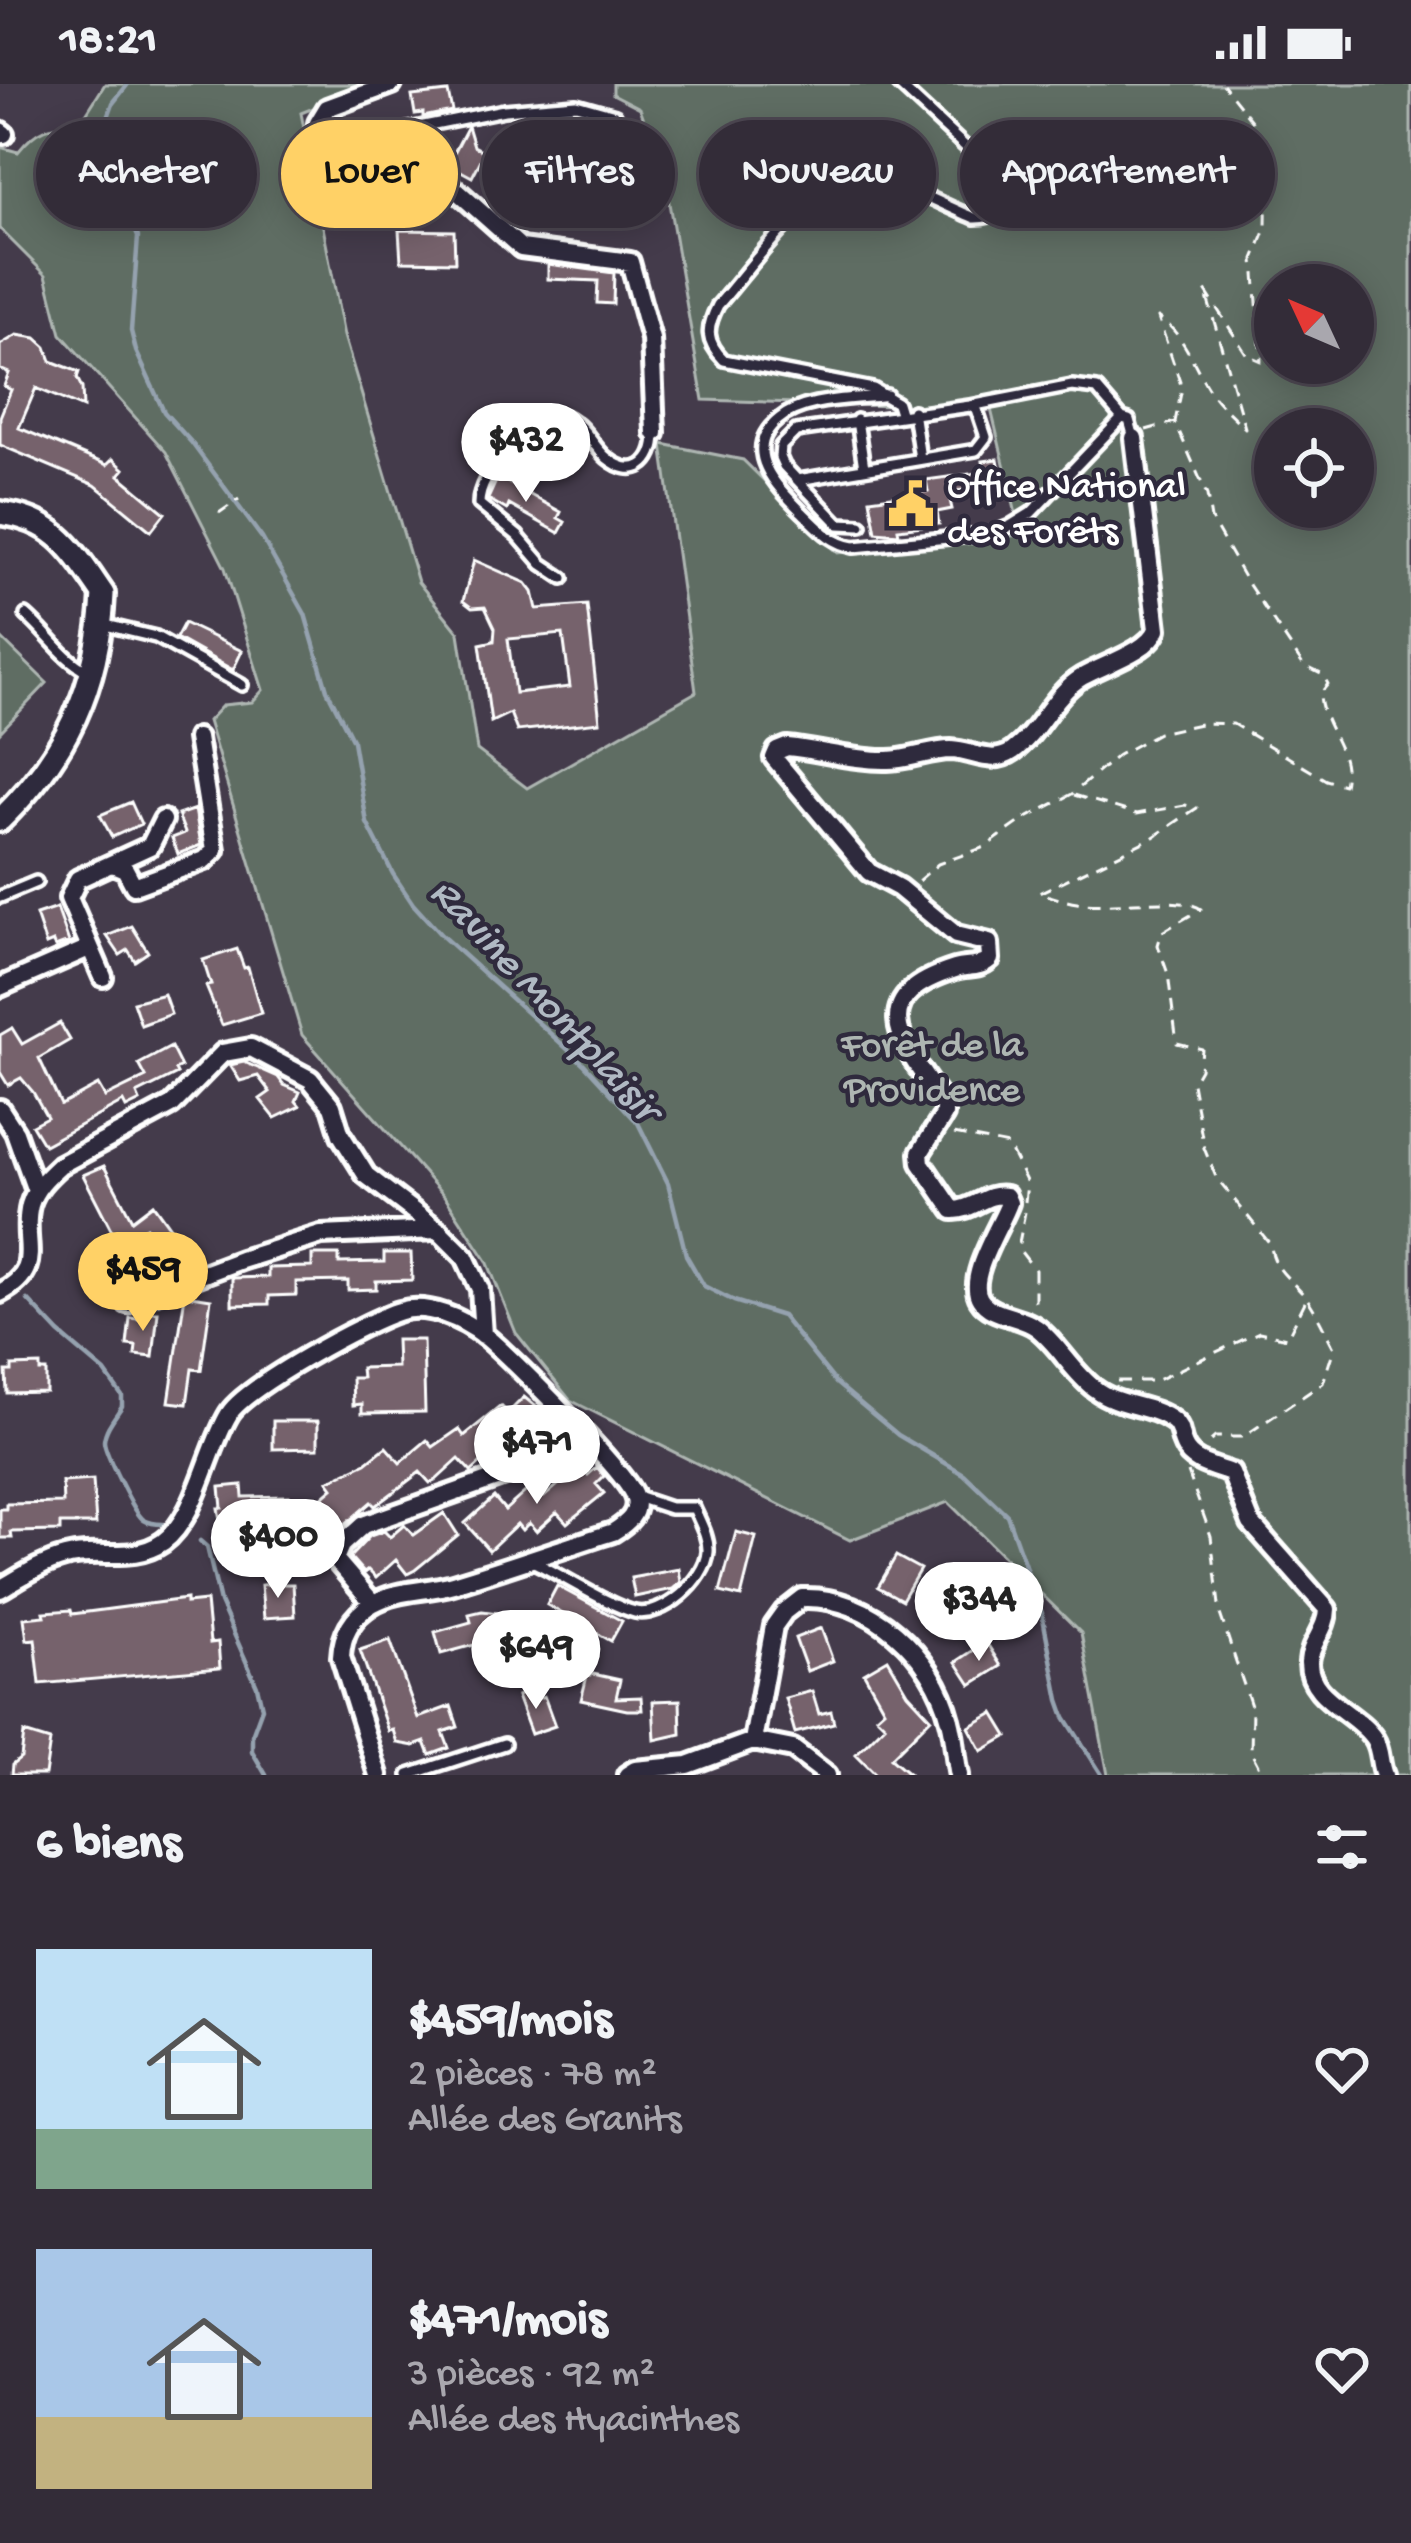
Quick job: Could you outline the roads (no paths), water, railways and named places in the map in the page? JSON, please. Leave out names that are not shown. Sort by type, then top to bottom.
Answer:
[{"type":"street","points":[[321,120],[338,103],[392,84]]},
{"type":"street","points":[[458,191],[521,248],[630,262],[651,339],[655,433]]},
{"type":"street","points":[[1134,438],[1157,629],[1147,646],[1064,688],[1022,742],[993,759],[950,750],[881,760],[787,747],[777,752],[776,764],[869,872],[899,888],[956,935],[983,939],[991,951],[984,965],[957,969],[906,991],[899,1004],[900,1034],[907,1052],[944,1105],[944,1114],[920,1153],[921,1163],[953,1210],[965,1211],[983,1198],[1006,1196],[1009,1203],[976,1283],[979,1298],[994,1311],[1036,1328],[1094,1388],[1111,1399],[1168,1417],[1179,1426],[1184,1449],[1192,1458],[1231,1473],[1251,1522],[1327,1609],[1309,1659],[1311,1678],[1373,1736],[1384,1775]]},
{"type":"street","points":[[0,513],[33,517],[73,550],[104,594],[91,672],[69,734],[53,761],[0,820]]},
{"type":"street","points":[[113,864],[125,869],[134,886],[206,860],[215,850],[197,737]]},
{"type":"street","points":[[103,977],[69,898],[70,888],[78,879],[150,846],[163,820]]},
{"type":"street","points":[[0,986],[89,948]]},
{"type":"street","points":[[0,1293],[26,1270],[31,1249],[29,1210],[35,1191],[60,1166],[172,1105],[223,1053],[251,1048],[310,1079],[332,1106],[341,1135],[366,1174],[438,1230],[475,1273],[483,1335]]},
{"type":"street","points":[[0,1109],[14,1132],[35,1191]]},
{"type":"street","points":[[128,1303],[321,1235],[438,1230]]},
{"type":"street","points":[[0,1589],[68,1556],[134,1555],[164,1541],[184,1514],[236,1404],[274,1377],[388,1316],[402,1310],[430,1309],[483,1335],[592,1444],[634,1496],[633,1514],[614,1532],[448,1586],[397,1594],[373,1603],[354,1618],[341,1638],[341,1657],[378,1775]]},
{"type":"street","points":[[373,1603],[335,1559],[341,1546],[363,1525],[592,1444]]},
{"type":"street","points":[[753,1741],[774,1626],[802,1598],[834,1601],[880,1620],[915,1654],[944,1703],[959,1775]]},
{"type":"street","points":[[627,1775],[635,1770],[688,1765],[753,1741],[793,1749],[821,1773]]},
{"type":"lane","points":[[898,84],[999,178],[1006,191],[1002,208],[990,218],[975,218],[874,177],[845,178],[820,191],[718,305],[707,326],[710,346],[724,360],[887,395],[906,412],[920,459]]},
{"type":"lane","points":[[454,120],[576,104],[615,115]]},
{"type":"lane","points":[[861,525],[839,524],[798,480],[780,457],[786,437],[796,430],[970,406],[1072,386],[1097,389],[1129,420],[1134,438]]},
{"type":"lane","points":[[887,395],[794,408],[775,421],[762,440],[763,465],[774,484],[839,544],[854,547],[990,534],[1010,526],[1031,512],[1122,418]]},
{"type":"lane","points":[[798,480],[976,450],[984,444],[982,416],[970,406]]},
{"type":"lane","points":[[563,578],[478,504],[479,492],[518,429],[538,415],[556,414],[576,422],[612,462],[634,468],[646,463],[655,451],[655,433]]},
{"type":"lane","points":[[856,420],[864,468]]},
{"type":"lane","points":[[26,615],[55,640],[71,663],[91,672]]},
{"type":"lane","points":[[102,624],[156,637],[242,685]]},
{"type":"lane","points":[[0,897],[36,882]]},
{"type":"lane","points":[[530,1559],[634,1612],[673,1603],[706,1560],[706,1533],[694,1508],[670,1508],[634,1496]]},
{"type":"lane","points":[[409,1775],[504,1744]]},
{"type":"waterway","name":"Ravine Montplaisir","points":[[128,84],[113,103],[105,144],[138,237],[131,331],[136,351],[164,412],[262,538],[305,614],[327,690],[353,741],[367,823],[393,874],[441,935],[584,1064],[638,1123],[668,1183],[686,1255],[704,1286],[782,1316],[836,1383],[898,1435],[964,1474],[1007,1515],[1042,1613],[1065,1717],[1102,1775]]},
{"type":"waterway","points":[[28,1300],[105,1372],[122,1396],[122,1406],[106,1432],[105,1447],[140,1516],[163,1524]]},
{"type":"waterway","points":[[200,1541],[207,1547],[220,1602],[257,1686],[262,1708],[252,1735],[252,1751],[266,1775]]},
{"type":"place","name":"Office National des Forêts","points":[[911,504]]},
{"type":"park label","name":"Forêt de la Providence","points":[[932,1064]]}]
